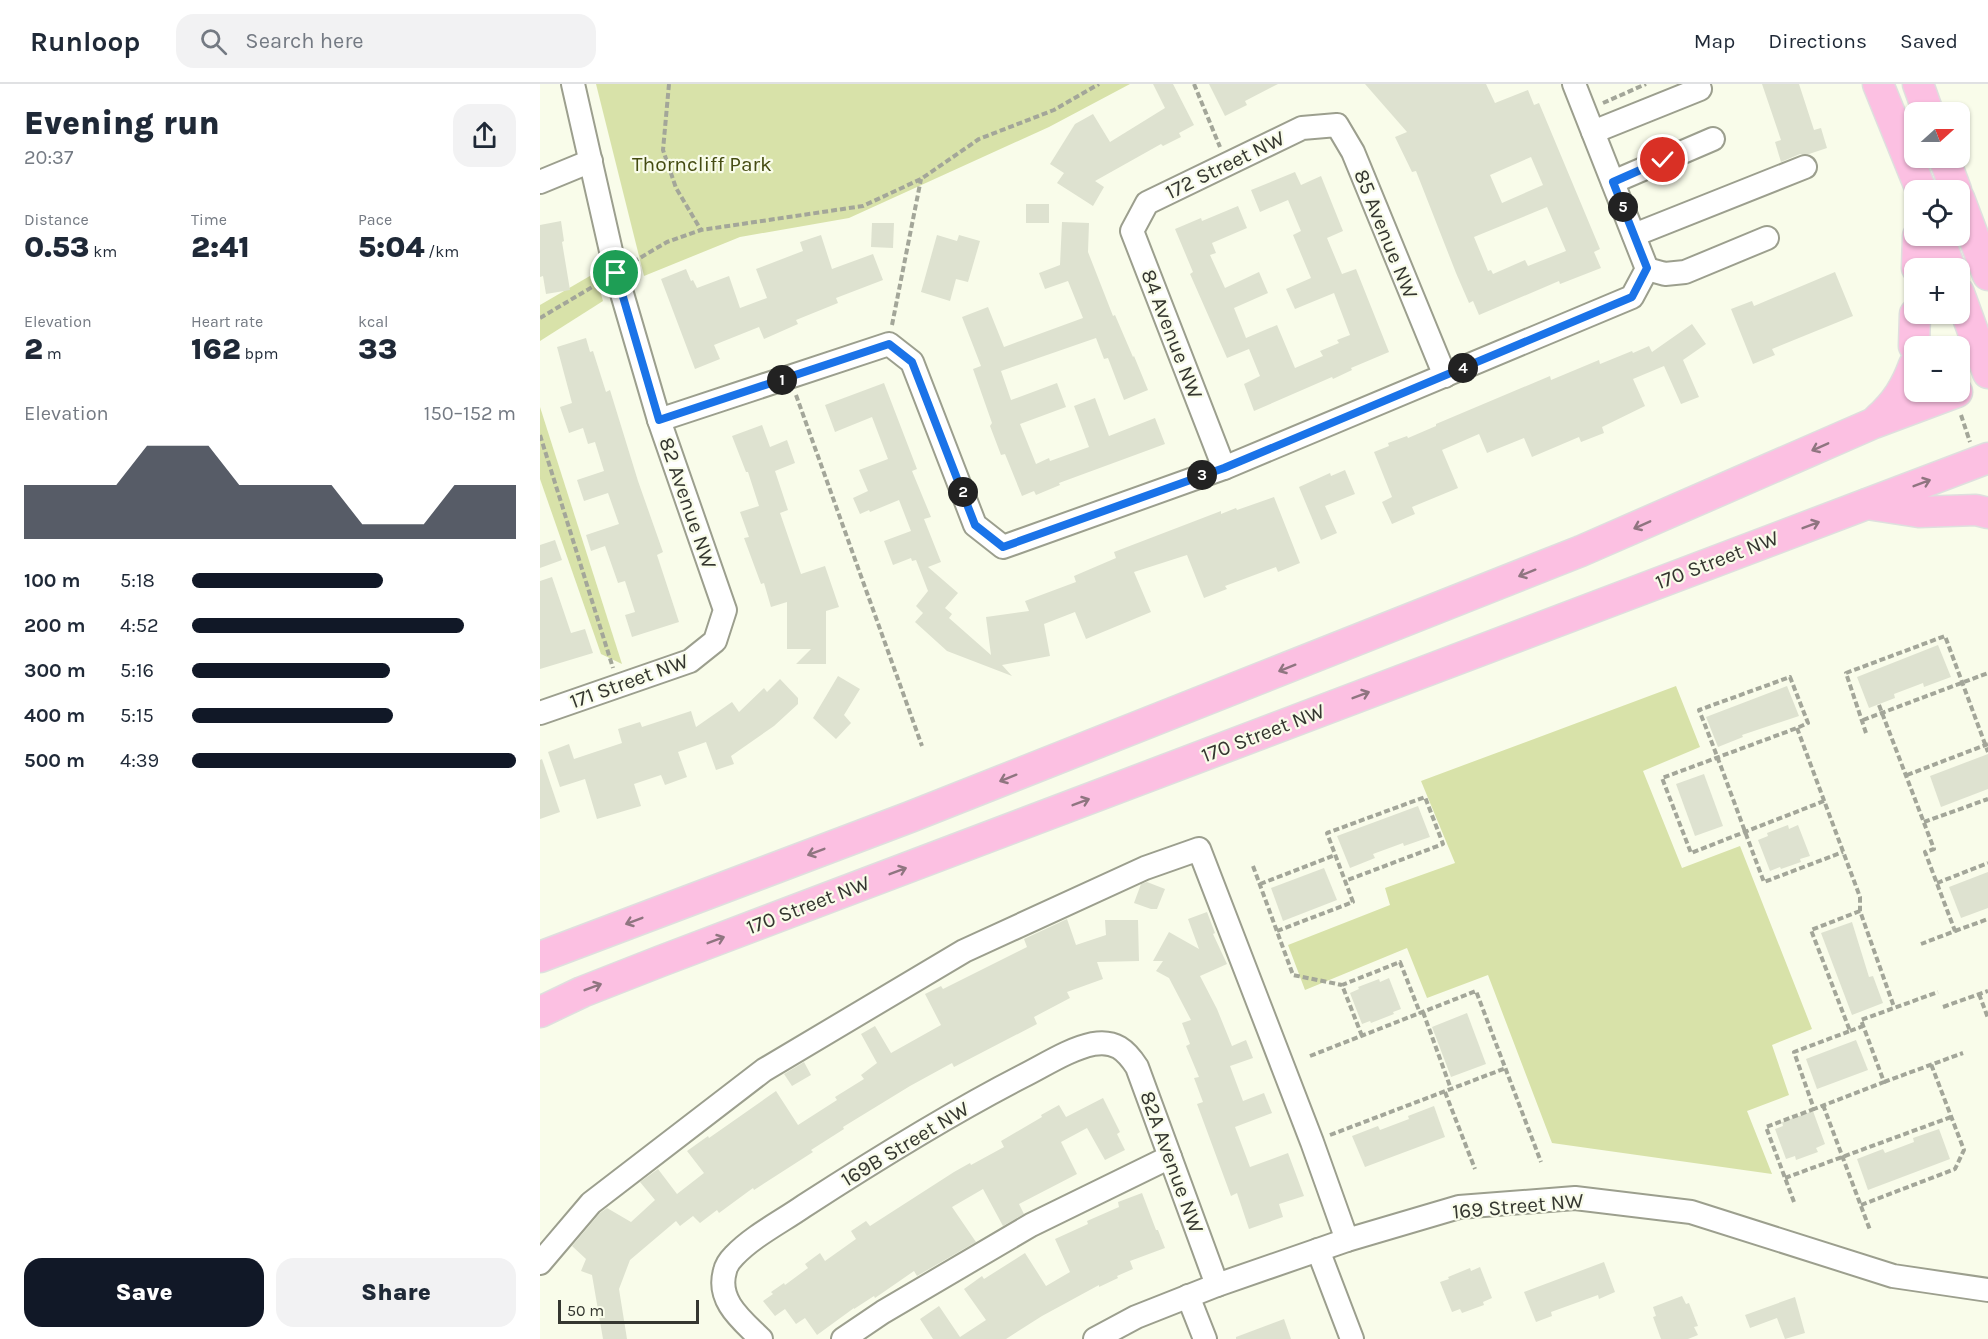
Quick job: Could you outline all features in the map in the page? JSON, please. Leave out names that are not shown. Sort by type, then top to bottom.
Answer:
[{"type":"main road","points":[[1878,84],[1917,180]]},
{"type":"main road","points":[[1918,84],[1924,102]]},
{"type":"main road","points":[[1970,224],[1988,275]]},
{"type":"main road","points":[[1970,323],[1988,373]]},
{"type":"main road","points":[[1970,387],[1988,380]]},
{"type":"main road","points":[[1874,423],[1894,405],[1904,389]]},
{"type":"main road","points":[[540,957],[899,821],[1581,551],[1874,423],[1929,402]]},
{"type":"main road","name":"170 Street NW","points":[[540,1012],[582,992],[662,961],[1988,458]]},
{"type":"main road","points":[[1867,504],[1919,512],[1976,510],[1988,513]]},
{"type":"street","name":"82 Avenue NW","points":[[573,84],[616,273],[659,420],[724,610],[715,642]]},
{"type":"street","points":[[659,420],[889,344],[912,362],[975,525],[1003,547],[1224,468],[1632,297],[1647,268],[1574,84]]},
{"type":"street","points":[[1593,132],[1700,89]]},
{"type":"street","name":"85 Avenue NW","points":[[1302,128],[1337,126],[1353,152],[1445,376]]},
{"type":"street","name":"172 Street NW","points":[[1147,203],[1302,128]]},
{"type":"street","points":[[1613,182],[1713,139]]},
{"type":"street","points":[[540,182],[591,160]]},
{"type":"street","points":[[1634,235],[1805,167]]},
{"type":"street","name":"84 Avenue NW","points":[[1147,203],[1132,231],[1224,468]]},
{"type":"street","points":[[1647,268],[1665,274],[1685,272],[1767,238]]},
{"type":"street","name":"171 Street NW","points":[[540,713],[690,661],[715,642]]},
{"type":"street","points":[[540,1263],[591,1203],[764,1070],[964,951],[1144,867],[1199,849],[1312,1142],[1347,1240]]},
{"type":"street","name":"169B Street NW","points":[[761,1339],[729,1305],[723,1284],[724,1272],[729,1262],[748,1244],[896,1148],[1001,1087],[1061,1057],[1094,1044],[1116,1045]]},
{"type":"street","name":"82A Avenue NW","points":[[1116,1045],[1124,1050],[1137,1067],[1217,1285]]},
{"type":"street","points":[[843,1339],[883,1312],[1031,1225],[1170,1157]]},
{"type":"street","name":"169 Street NW","points":[[1095,1339],[1136,1317],[1188,1296],[1347,1240],[1459,1207],[1575,1197],[1691,1212],[1893,1276],[1988,1290]]},
{"type":"street","points":[[1318,1250],[1352,1339]]},
{"type":"street","points":[[1188,1296],[1204,1339]]},
{"type":"path","points":[[669,84],[663,150],[676,188],[701,230]]},
{"type":"path","points":[[540,318],[668,242],[701,230],[863,206],[921,178],[979,139],[1054,110],[1099,84]]},
{"type":"path","points":[[1194,84],[1227,164]]},
{"type":"path","points":[[1585,111],[1646,84]]},
{"type":"path","points":[[889,344],[921,178]]},
{"type":"path","points":[[790,377],[922,746]]},
{"type":"path","points":[[540,435],[619,686]]},
{"type":"path","points":[[1866,733],[1846,673],[1945,636],[1988,752]]},
{"type":"path","points":[[1863,720],[1988,673]]},
{"type":"path","points":[[1824,801],[1745,832],[1691,852],[1662,778],[1718,757],[1797,728],[1808,723],[1790,677],[1699,710],[1718,757],[1745,832],[1764,882],[1843,852]]},
{"type":"path","points":[[1879,705],[1934,849],[1925,852],[1955,931]]},
{"type":"path","points":[[1797,728],[1860,897],[1860,911],[1894,1007]]},
{"type":"path","points":[[1907,775],[1987,745]]},
{"type":"path","points":[[1277,931],[1353,902],[1335,855],[1327,833],[1425,797],[1443,844],[1345,881]]},
{"type":"path","points":[[1924,822],[1988,799]]},
{"type":"path","points":[[1260,884],[1335,855]]},
{"type":"path","points":[[1937,883],[1988,863]]},
{"type":"path","points":[[1253,866],[1293,975],[1342,985],[1400,962],[1451,1089]]},
{"type":"path","points":[[1850,1031],[1811,930],[1860,911]]},
{"type":"path","points":[[1921,944],[1988,919]]},
{"type":"path","points":[[1342,985],[1362,1036]]},
{"type":"path","points":[[1310,1056],[1476,991],[1541,1162]]},
{"type":"path","points":[[1943,1007],[1988,991]]},
{"type":"path","points":[[1884,1082],[1861,1020],[1938,992]]},
{"type":"path","points":[[1979,994],[1988,1018]]},
{"type":"path","points":[[1814,1109],[1794,1052],[1863,1026]]},
{"type":"path","points":[[1794,1202],[1766,1127],[1963,1053]]},
{"type":"path","points":[[1861,1205],[1955,1169],[1964,1150],[1931,1064]]},
{"type":"path","points":[[1312,1142],[1506,1068]]},
{"type":"path","points":[[1445,1092],[1474,1169]]},
{"type":"path","points":[[1823,1105],[1870,1230]]},
{"type":"path","points":[[1785,1178],[1951,1117]]},
{"type":"green space","name":"Thorncliff Park","points":[[596,84],[1130,84],[1049,127],[849,218],[740,237],[644,276]]},
{"type":"green space","points":[[595,273],[603,301],[540,341],[540,305]]},
{"type":"green space","points":[[540,407],[622,664],[601,654],[540,479]]},
{"type":"green space","points":[[1676,686],[1700,747],[1643,771],[1682,868],[1740,846],[1812,1029],[1772,1045],[1789,1095],[1747,1111],[1772,1174],[1552,1143],[1488,975],[1427,998],[1407,948],[1305,990],[1288,945],[1390,905],[1385,888],[1455,863],[1421,781]]},
{"type":"building","points":[[1153,84],[1173,84],[1194,125],[1179,133],[1181,137],[1163,146],[1161,144],[1095,181],[1104,187],[1093,206],[1057,183],[1064,173],[1050,164],[1075,124],[1093,114],[1110,142],[1165,108]]},
{"type":"building","points":[[1209,84],[1278,84],[1245,101],[1247,105],[1225,116]]},
{"type":"building","points":[[1365,84],[1486,84],[1495,103],[1528,90],[1534,105],[1539,103],[1600,249],[1594,252],[1601,268],[1560,284],[1559,281],[1479,315],[1473,301],[1469,303],[1416,171],[1412,172],[1395,137],[1407,132]],"holes":[[[1531,157],[1543,185],[1502,203],[1490,175]],[[1547,207],[1566,251],[1528,266],[1525,260],[1493,274],[1491,270],[1488,271],[1474,237]]]},
{"type":"building","points":[[1762,84],[1799,84],[1814,130],[1821,128],[1827,148],[1809,154],[1800,154],[1781,162],[1775,142],[1781,140]]},
{"type":"building","points":[[1295,172],[1301,185],[1321,176],[1343,231],[1327,238],[1342,274],[1356,269],[1389,352],[1351,368],[1352,370],[1333,379],[1332,377],[1254,411],[1244,384],[1260,376],[1249,349],[1227,358],[1190,274],[1193,272],[1175,229],[1238,206],[1247,228],[1212,243],[1216,253],[1210,255],[1225,288],[1259,272],[1268,293],[1234,308],[1246,338],[1277,325],[1295,368],[1323,356],[1320,351],[1339,343],[1337,340],[1350,335],[1334,293],[1295,309],[1286,289],[1311,278],[1293,235],[1301,231],[1288,200],[1260,212],[1251,190]]},
{"type":"building","points":[[1026,204],[1049,204],[1049,223],[1026,223]]},
{"type":"building","points":[[561,221],[570,290],[546,294],[543,276],[540,277],[540,225]]},
{"type":"building","points":[[1062,222],[1089,223],[1088,252],[1113,316],[1115,315],[1148,390],[1124,400],[1108,358],[1104,359],[1096,338],[1001,371],[1011,400],[1057,383],[1066,407],[1020,424],[1036,464],[1089,447],[1074,406],[1095,398],[1109,436],[1155,418],[1165,444],[1059,483],[1060,485],[1036,495],[1034,491],[1022,496],[1005,454],[1001,455],[990,426],[992,423],[973,369],[981,366],[962,317],[988,307],[1004,347],[1083,318],[1068,281],[1045,289],[1039,273],[1060,265]]},
{"type":"building","points":[[872,223],[894,223],[893,248],[871,247]]},
{"type":"building","points":[[821,235],[832,269],[873,254],[883,280],[836,298],[838,303],[796,320],[798,324],[764,339],[759,327],[714,345],[720,359],[695,369],[661,279],[686,269],[697,288],[729,276],[740,308],[767,298],[756,269],[803,251],[800,242]]},
{"type":"building","points":[[937,235],[957,241],[959,235],[980,241],[968,282],[956,279],[950,301],[921,292]]},
{"type":"building","points":[[1835,272],[1853,316],[1772,349],[1775,355],[1753,364],[1731,309],[1752,301],[1754,306]]},
{"type":"building","points":[[1692,324],[1706,344],[1683,360],[1699,397],[1681,404],[1664,366],[1633,379],[1645,406],[1602,427],[1604,433],[1581,442],[1579,437],[1532,457],[1524,438],[1487,453],[1479,434],[1442,450],[1458,488],[1412,507],[1415,514],[1392,524],[1382,502],[1392,497],[1374,452],[1389,446],[1388,443],[1407,436],[1408,438],[1550,376],[1551,380],[1599,360],[1600,364],[1649,346],[1652,352]]},
{"type":"building","points":[[586,338],[590,352],[593,351],[606,392],[610,390],[663,552],[657,555],[679,622],[632,637],[625,615],[635,612],[625,581],[618,583],[605,546],[591,551],[586,535],[619,524],[608,493],[584,501],[577,480],[604,471],[595,442],[588,444],[583,428],[569,433],[560,407],[572,403],[557,347]]},
{"type":"building","points":[[884,383],[917,469],[912,471],[931,517],[924,519],[941,562],[928,567],[958,593],[945,608],[952,614],[949,618],[991,655],[986,617],[1029,611],[1025,601],[1076,582],[1074,576],[1116,558],[1114,552],[1221,511],[1221,514],[1236,508],[1237,510],[1274,497],[1300,563],[1278,572],[1276,567],[1225,586],[1227,589],[1204,598],[1187,555],[1134,572],[1151,612],[1086,639],[1075,612],[1044,624],[1050,656],[1002,665],[1012,676],[947,651],[915,622],[923,613],[916,606],[928,591],[916,560],[912,561],[911,558],[893,565],[884,541],[911,531],[899,500],[860,514],[853,498],[868,491],[859,470],[888,459],[872,417],[835,432],[825,405]]},
{"type":"building","points":[[762,425],[770,447],[787,440],[795,463],[775,471],[788,510],[780,513],[801,574],[825,566],[839,607],[826,611],[826,664],[796,664],[811,649],[787,649],[787,602],[771,607],[764,583],[761,584],[744,538],[749,537],[740,512],[759,506],[748,472],[746,472],[732,436]]},
{"type":"building","points":[[1345,470],[1355,494],[1325,506],[1337,533],[1321,540],[1299,487],[1330,473],[1331,476]]},
{"type":"building","points":[[555,540],[562,560],[540,568],[540,545]]},
{"type":"building","points":[[552,577],[571,633],[585,629],[593,653],[540,669],[540,581]]},
{"type":"building","points":[[1938,645],[1951,677],[1924,687],[1923,683],[1894,694],[1895,698],[1869,708],[1857,677]]},
{"type":"building","points":[[838,676],[860,689],[844,715],[851,723],[836,739],[813,718]]},
{"type":"building","points":[[780,679],[798,698],[798,704],[774,726],[731,756],[734,764],[716,770],[706,742],[678,752],[687,777],[665,785],[661,775],[634,784],[641,806],[597,819],[585,779],[560,787],[548,752],[569,744],[574,759],[622,743],[618,729],[640,722],[642,727],[691,711],[696,727],[732,702],[739,712],[764,688],[767,692]]},
{"type":"building","points":[[1787,686],[1799,716],[1742,735],[1743,737],[1718,747],[1706,717]]},
{"type":"building","points":[[1988,754],[1988,789],[1941,807],[1930,776]]},
{"type":"building","points":[[542,759],[560,812],[540,819],[540,760]]},
{"type":"building","points":[[1704,774],[1723,826],[1695,836],[1676,784]]},
{"type":"building","points":[[1418,806],[1430,837],[1404,846],[1403,843],[1373,854],[1375,858],[1350,868],[1337,836]]},
{"type":"building","points":[[1788,825],[1789,829],[1798,825],[1810,856],[1800,859],[1801,862],[1770,871],[1758,840],[1768,836],[1767,833]]},
{"type":"building","points":[[1324,868],[1337,900],[1283,921],[1271,888]]},
{"type":"building","points":[[1988,872],[1988,908],[1961,918],[1949,887]]},
{"type":"building","points":[[1147,882],[1165,889],[1157,909],[1134,903],[1141,884]]},
{"type":"building","points":[[1207,912],[1215,933],[1213,934],[1227,964],[1200,976],[1232,1046],[1246,1040],[1253,1058],[1230,1066],[1243,1101],[1264,1093],[1272,1113],[1235,1127],[1250,1167],[1288,1153],[1304,1196],[1279,1204],[1283,1217],[1249,1229],[1237,1193],[1231,1196],[1197,1104],[1203,1102],[1194,1078],[1199,1077],[1186,1046],[1190,1044],[1182,1023],[1191,1020],[1169,978],[1156,971],[1163,961],[1153,961],[1169,932],[1199,949],[1188,919]]},
{"type":"building","points":[[1067,919],[1076,945],[1106,935],[1105,920],[1138,920],[1139,961],[1097,962],[1103,979],[1067,992],[1070,998],[1034,1017],[1037,1024],[954,1067],[952,1063],[910,1086],[843,1127],[844,1129],[811,1150],[813,1152],[754,1190],[753,1188],[719,1213],[717,1210],[700,1223],[693,1216],[680,1226],[676,1221],[630,1260],[619,1289],[627,1339],[603,1339],[592,1275],[581,1271],[586,1259],[572,1246],[600,1213],[607,1208],[631,1222],[655,1200],[640,1182],[658,1169],[677,1194],[704,1173],[687,1151],[776,1091],[798,1125],[837,1100],[835,1097],[864,1079],[861,1075],[877,1063],[861,1034],[875,1026],[891,1053],[941,1025],[925,994],[941,986],[943,989],[1027,947],[1024,939]]},
{"type":"building","points":[[1852,922],[1869,977],[1873,976],[1883,1003],[1852,1015],[1821,933]]},
{"type":"building","points":[[1389,978],[1401,1009],[1371,1023],[1370,1021],[1362,1024],[1350,993],[1359,989],[1358,987],[1379,979],[1380,982]]},
{"type":"building","points":[[1467,1013],[1486,1064],[1451,1077],[1432,1027]]},
{"type":"building","points":[[1856,1040],[1868,1070],[1817,1089],[1806,1059]]},
{"type":"building","points":[[804,1062],[811,1075],[792,1086],[784,1074]]},
{"type":"building","points":[[1103,1098],[1120,1132],[1117,1134],[1125,1150],[1105,1160],[1087,1128],[1061,1142],[1077,1174],[1019,1204],[1024,1214],[1003,1226],[983,1189],[952,1207],[976,1242],[917,1276],[914,1271],[875,1298],[874,1296],[854,1308],[817,1335],[805,1318],[796,1324],[785,1309],[775,1316],[763,1301],[773,1294],[771,1292],[808,1268],[805,1264],[820,1253],[825,1261],[856,1239],[851,1231],[866,1221],[870,1226],[954,1172],[1004,1147],[1001,1141],[1042,1117],[1041,1115],[1059,1105],[1066,1117]]},
{"type":"building","points":[[1434,1106],[1445,1137],[1365,1167],[1352,1136],[1378,1126],[1380,1130]]},
{"type":"building","points":[[1813,1111],[1825,1144],[1816,1148],[1818,1152],[1796,1160],[1795,1156],[1786,1159],[1775,1129],[1783,1126],[1782,1122]]},
{"type":"building","points":[[1939,1129],[1950,1159],[1868,1190],[1857,1159],[1883,1149],[1885,1153],[1914,1142],[1913,1138]]},
{"type":"building","points":[[1142,1193],[1165,1248],[1130,1261],[1133,1269],[1117,1276],[1118,1278],[1099,1287],[1099,1285],[1042,1316],[1006,1339],[933,1339],[920,1319],[939,1306],[960,1337],[986,1320],[964,1289],[982,1276],[984,1279],[1025,1253],[1046,1286],[1070,1272],[1055,1239],[1119,1207],[1118,1202]]},
{"type":"building","points":[[1604,1262],[1615,1292],[1599,1299],[1598,1295],[1551,1312],[1552,1316],[1536,1322],[1524,1292]]},
{"type":"building","points":[[1480,1267],[1492,1298],[1483,1302],[1484,1305],[1462,1313],[1460,1309],[1452,1312],[1440,1282],[1470,1268],[1471,1271]]},
{"type":"building","points":[[1682,1296],[1686,1304],[1689,1303],[1698,1326],[1694,1327],[1698,1335],[1688,1339],[1661,1339],[1653,1317],[1656,1316],[1653,1307]]},
{"type":"building","points":[[1795,1297],[1805,1333],[1785,1339],[1777,1318],[1750,1328],[1745,1315]]},
{"type":"building","points":[[1284,1319],[1291,1339],[1236,1339],[1236,1337]]},
{"type":"route","points":[[616,273],[659,420],[889,344],[912,362],[975,525],[1003,547],[1224,468],[1632,297],[1647,268],[1613,182],[1663,160]]}]
